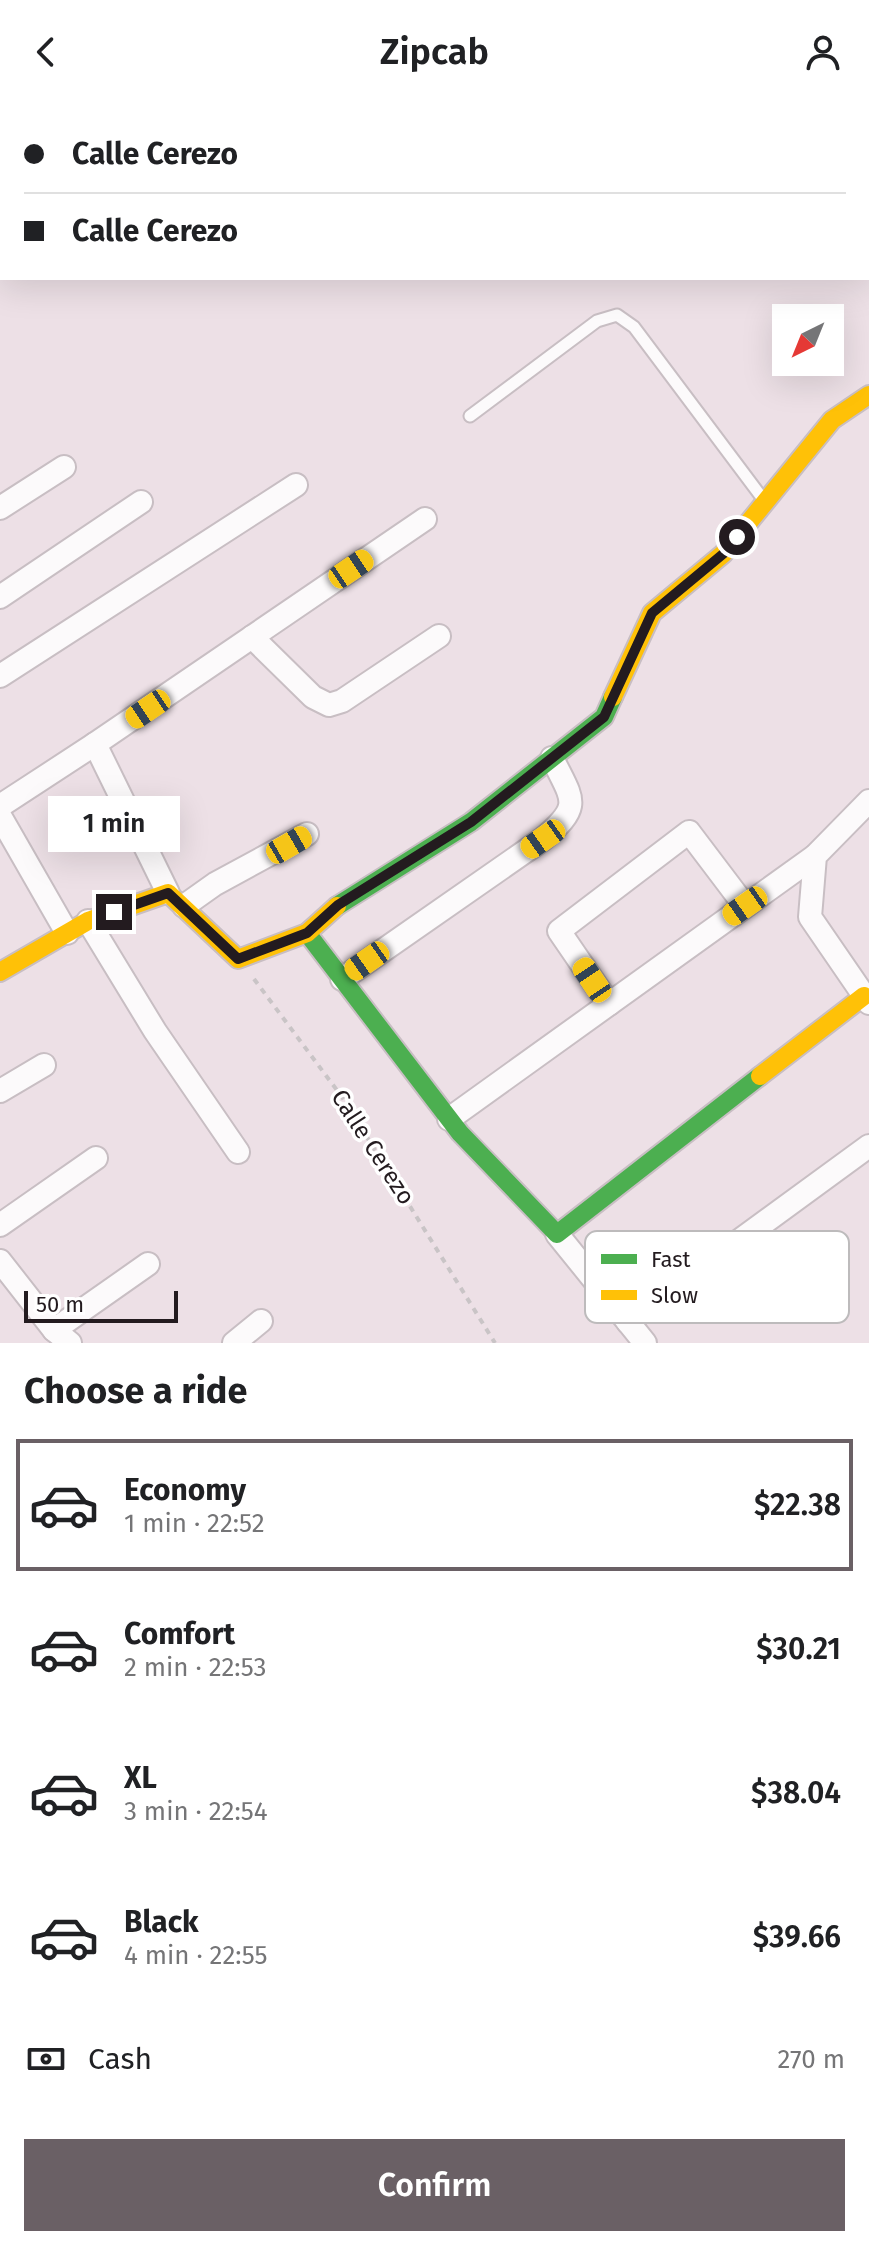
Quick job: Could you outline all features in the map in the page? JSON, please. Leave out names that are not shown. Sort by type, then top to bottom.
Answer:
[{"type":"street","points":[[95,744],[176,900],[238,959],[307,933],[338,905],[471,822],[604,717],[652,613],[723,554],[832,420],[869,395]]},
{"type":"street","points":[[0,508],[64,467]]},
{"type":"street","points":[[0,676],[296,485]]},
{"type":"street","points":[[0,597],[141,502]]},
{"type":"street","points":[[0,806],[425,519]]},
{"type":"street","points":[[252,637],[313,697],[329,705],[342,701],[439,636]]},
{"type":"street","points":[[342,979],[560,824],[569,814],[572,799],[552,758]]},
{"type":"street","points":[[449,1119],[815,856],[869,801]]},
{"type":"street","points":[[0,816],[67,933]]},
{"type":"street","points":[[609,1004],[559,931],[689,832],[745,906]]},
{"type":"street","points":[[0,972],[88,921],[176,900],[215,884],[307,834]]},
{"type":"street","points":[[557,1234],[867,1000],[810,917],[815,856]]},
{"type":"street","points":[[88,921],[155,1031],[238,1152]]},
{"type":"street","points":[[307,933],[449,1119],[557,1234],[585,1269]]},
{"type":"street","points":[[0,1091],[44,1065]]},
{"type":"street","points":[[753,1231],[869,1146]]},
{"type":"street","points":[[0,1225],[96,1158]]},
{"type":"street","points":[[0,1261],[62,1337],[148,1264]]},
{"type":"street","points":[[234,1343],[261,1321]]},
{"type":"street","points":[[629,1323],[645,1343]]},
{"type":"lane","points":[[470,416],[597,321],[617,315],[634,327],[766,503]]},
{"type":"path","name":"Calle Cerezo","points":[[238,959],[342,1097],[495,1343]]},
{"type":"traffic: fast","points":[[337,906],[471,822],[604,717],[613,697]]},
{"type":"traffic: fast","points":[[307,933],[460,1133],[557,1234],[760,1076]]},
{"type":"traffic: slow","points":[[613,697],[652,613],[723,554],[832,420],[869,395]]},
{"type":"traffic: slow","points":[[0,972],[88,921],[168,893],[238,959],[307,933],[337,906]]},
{"type":"traffic: slow","points":[[760,1076],[864,996]]},
{"type":"route","points":[[114,912],[168,893],[238,959],[307,933],[338,905],[471,822],[604,717],[652,613],[723,554],[737,537]]}]
